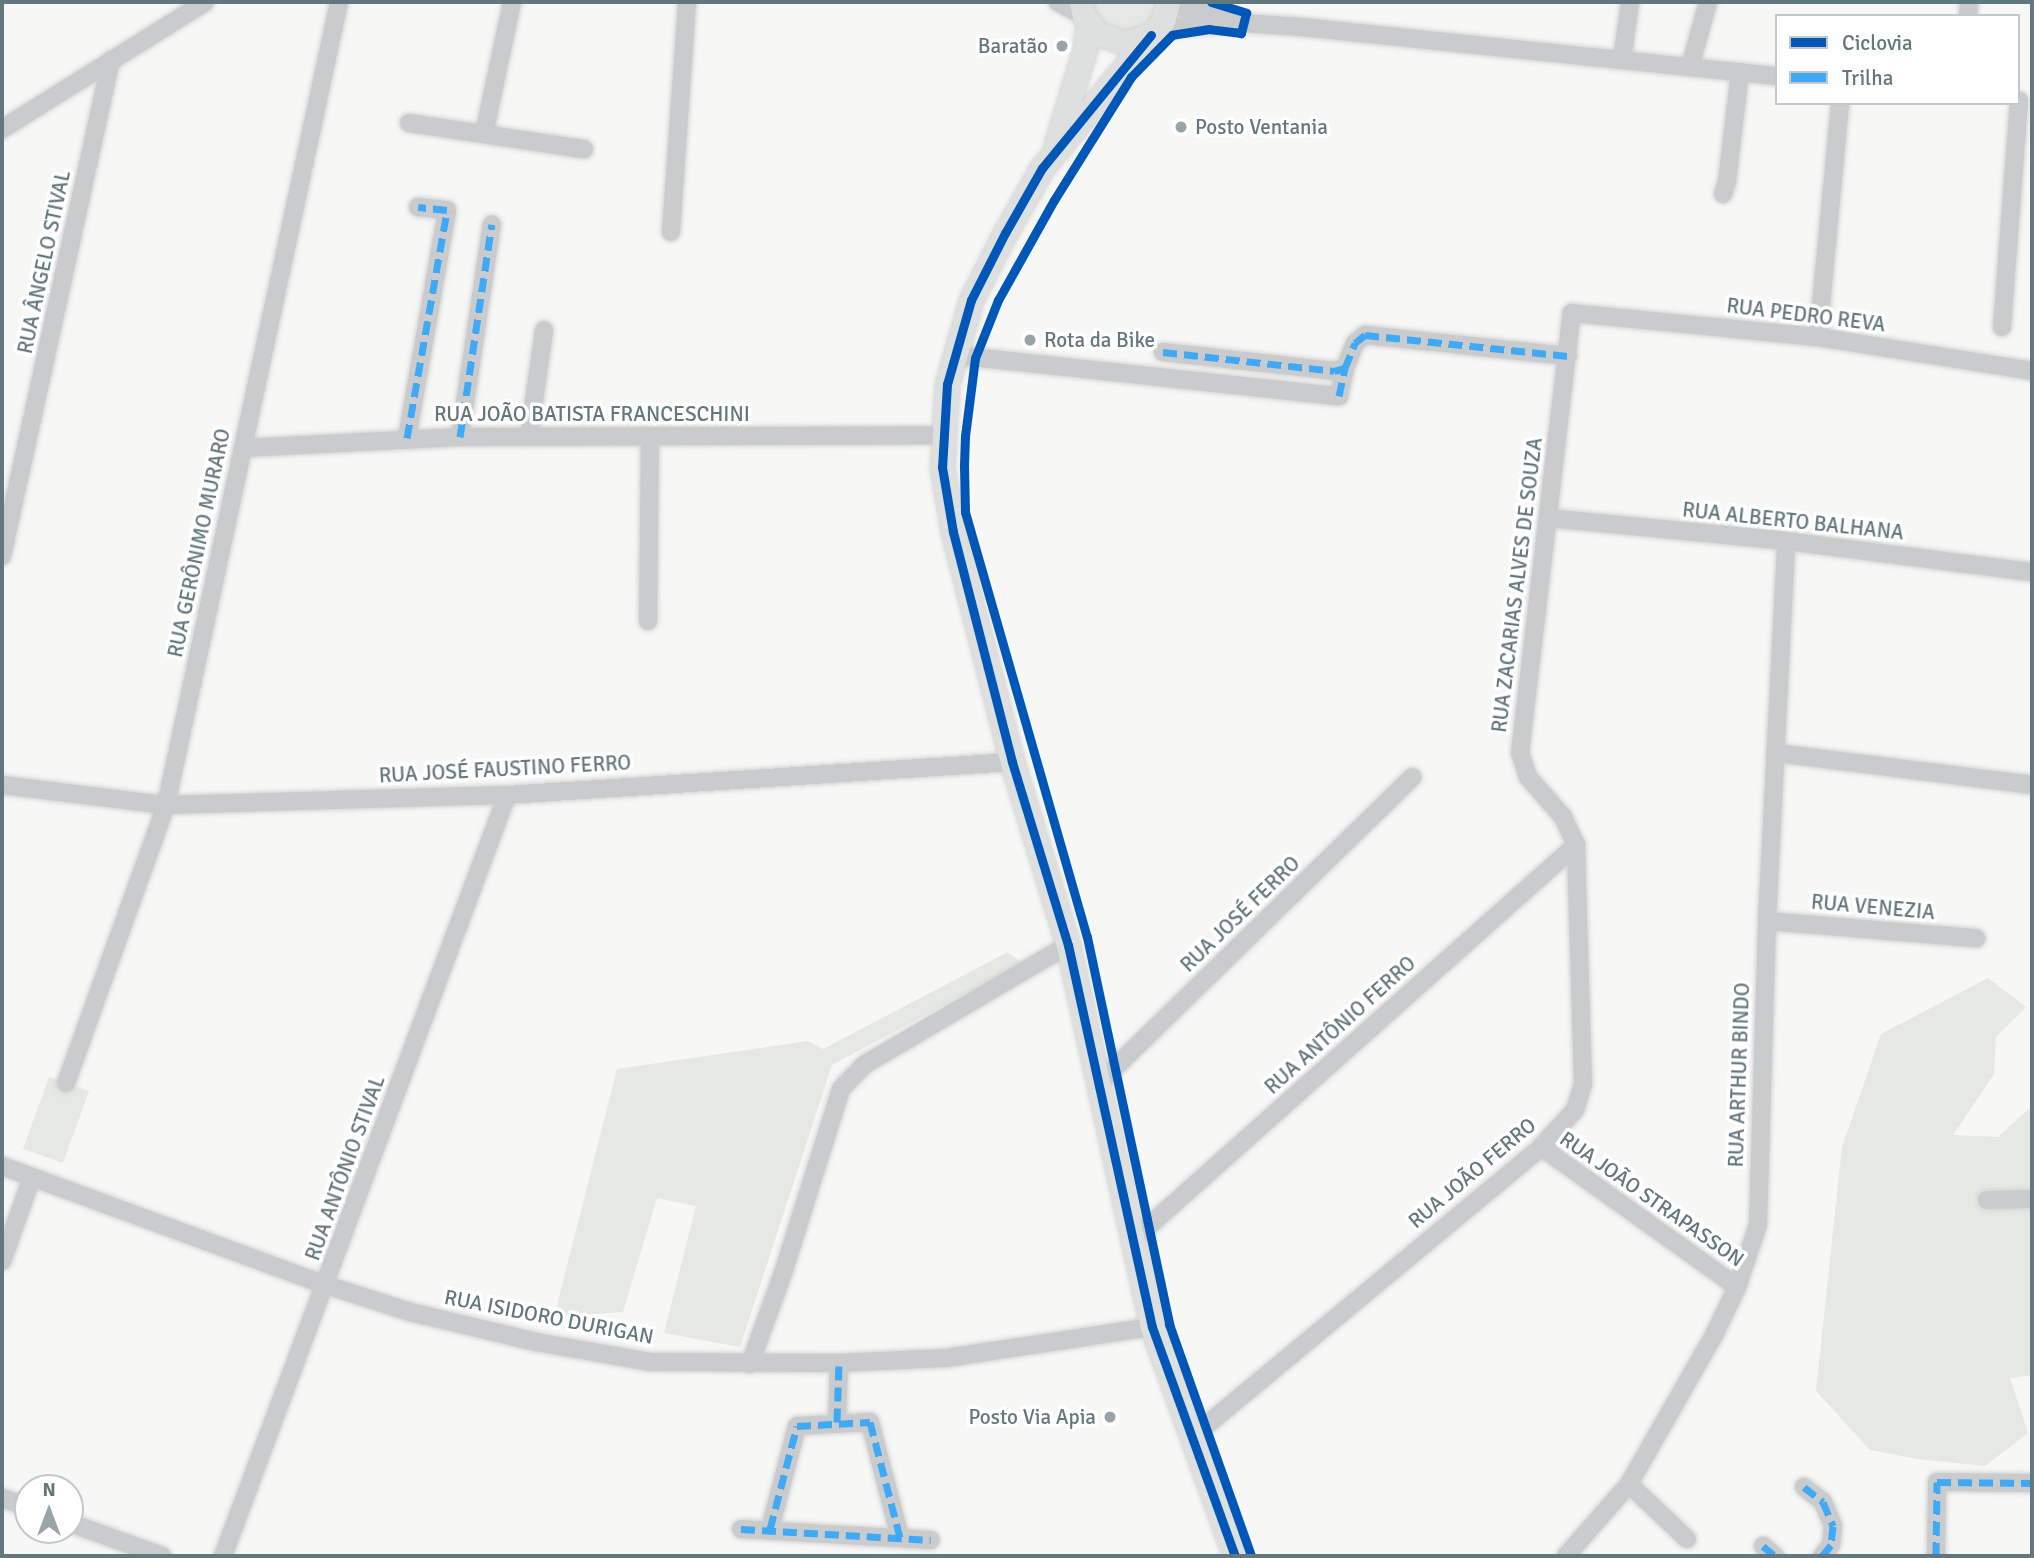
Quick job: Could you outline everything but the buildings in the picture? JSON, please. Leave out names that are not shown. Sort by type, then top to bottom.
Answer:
[{"type":"main road","points":[[1168,3],[1154,32],[1054,152],[1005,233],[977,289],[953,355],[943,435],[944,494],[1012,762],[1068,945],[1152,1327],[1235,1556]]},
{"type":"main road","points":[[1084,13],[1097,33],[1117,42],[1138,41],[1154,32]]},
{"type":"main road","points":[[1054,152],[1085,50],[1084,13]]},
{"type":"street","points":[[2,129],[205,2]]},
{"type":"street","name":"RUA GERÔNIMO MURARO","points":[[66,1083],[166,805],[339,2]]},
{"type":"street","points":[[484,134],[512,2]]},
{"type":"street","points":[[671,232],[687,2]]},
{"type":"street","points":[[1058,2],[1084,13]]},
{"type":"street","points":[[1622,60],[1630,2]]},
{"type":"street","points":[[1690,67],[1708,2]]},
{"type":"street","points":[[1168,3],[1244,23]]},
{"type":"street","points":[[1154,32],[1244,23],[1379,33],[1775,76]]},
{"type":"street","name":"RUA ÂNGELO STIVAL","points":[[2,556],[111,60]]},
{"type":"street","points":[[1723,194],[1727,182],[1740,72]]},
{"type":"street","points":[[1818,337],[1840,105]]},
{"type":"street","points":[[2002,327],[2019,105]]},
{"type":"street","points":[[409,123],[584,149]]},
{"type":"street","points":[[407,438],[447,210],[418,207]]},
{"type":"street","points":[[460,437],[492,224]]},
{"type":"street","name":"RUA PEDRO REVA","points":[[1572,313],[1818,337],[2032,371]]},
{"type":"street","name":"RUA ZACARIAS ALVES DE SOUZA","points":[[1572,313],[1520,753],[1528,777],[1563,817],[1576,845]]},
{"type":"street","points":[[529,436],[544,330]]},
{"type":"street","points":[[953,355],[1339,396],[1354,343],[1365,335],[1568,355]]},
{"type":"street","points":[[1163,352],[1334,371],[1345,368]]},
{"type":"street","name":"RUA JOÃO BATISTA FRANCESCHINI","points":[[243,448],[460,437],[943,435]]},
{"type":"street","points":[[648,621],[650,436]]},
{"type":"street","name":"RUA ALBERTO BALHANA","points":[[1548,519],[1786,541],[2032,572]]},
{"type":"street","name":"RUA ARTHUR BINDO","points":[[1566,1556],[1629,1484],[1715,1333],[1737,1287],[1758,1225],[1767,921],[1786,541]]},
{"type":"street","points":[[1776,753],[2032,785]]},
{"type":"street","name":"RUA JOSÉ FAUSTINO FERRO","points":[[2,785],[166,805],[507,795],[1012,762]]},
{"type":"street","name":"RUA JOSÉ FERRO","points":[[1099,1083],[1413,777]]},
{"type":"street","name":"RUA ANTÔNIO STIVAL","points":[[223,1556],[507,795]]},
{"type":"street","name":"RUA JOÃO FERRO","points":[[1191,1438],[1541,1147],[1575,1110],[1583,1084],[1576,845]]},
{"type":"street","name":"RUA ANTÔNIO FERRO","points":[[1133,1240],[1576,845]]},
{"type":"street","name":"RUA VENEZIA","points":[[1767,921],[1976,939]]},
{"type":"street","points":[[750,1364],[783,1273],[842,1089],[864,1065],[1068,945]]},
{"type":"street","name":"RUA JOÃO STRAPASSON","points":[[1541,1147],[1737,1287]]},
{"type":"street","name":"RUA ISIDORO DURIGAN","points":[[2,1166],[326,1285],[420,1314],[559,1347],[651,1362],[839,1363],[946,1358],[1152,1327]]},
{"type":"street","points":[[2,1261],[32,1177]]},
{"type":"street","points":[[1987,1200],[2032,1199]]},
{"type":"street","points":[[837,1422],[839,1363]]},
{"type":"street","points":[[770,1529],[797,1426],[870,1422],[900,1538]]},
{"type":"street","points":[[1936,1556],[1937,1482],[2032,1483]]},
{"type":"street","points":[[1629,1484],[1687,1539]]},
{"type":"street","points":[[1804,1487],[1823,1502],[1833,1526],[1831,1545],[1822,1556]]},
{"type":"street","points":[[84,1528],[162,1556]]},
{"type":"street","points":[[741,1529],[931,1540]]},
{"type":"shaded area","points":[[1088,2],[1160,2],[1157,16],[1140,32],[1107,31]]},
{"type":"shaded area","points":[[1008,952],[1022,963],[832,1065],[740,1347],[664,1333],[696,1206],[657,1198],[623,1312],[554,1317],[617,1069],[808,1041],[823,1049]]},
{"type":"shaded area","points":[[1988,978],[2026,1007],[1996,1037],[1994,1074],[1953,1135],[1998,1137],[2032,1106],[2032,1375],[2010,1378],[2028,1433],[1985,1466],[1917,1459],[1870,1450],[1816,1391],[1842,1147],[1881,1034]]},
{"type":"shaded area","points":[[49,1077],[89,1091],[63,1163],[23,1149]]},
{"type":"marked path","points":[[407,438],[447,210],[418,207]]},
{"type":"marked path","points":[[460,437],[492,224]]},
{"type":"marked path","points":[[1163,352],[1334,371],[1345,368],[1355,343],[1365,335],[1568,356]]},
{"type":"marked path","points":[[1339,396],[1345,368]]},
{"type":"marked path","points":[[837,1422],[839,1363]]},
{"type":"marked path","points":[[770,1529],[797,1426],[870,1422],[900,1537]]},
{"type":"marked path","points":[[1936,1556],[1937,1482],[2032,1483]]},
{"type":"marked path","points":[[1804,1487],[1823,1502],[1833,1526],[1831,1545],[1822,1556]]},
{"type":"marked path","points":[[741,1529],[931,1540]]},
{"type":"marked path","points":[[1763,1546],[1775,1556]]},
{"type":"cycle path","points":[[1211,2],[1246,13],[1241,33],[1209,29],[1172,35],[1131,77],[1054,200],[998,300],[975,358],[965,436],[965,512],[1087,937],[1169,1324],[1251,1556]]},
{"type":"cycle path","points":[[1151,35],[1042,168],[971,300],[947,384],[942,467],[953,532],[1012,762],[1068,945],[1152,1327],[1235,1556]]},
{"type":"place","name":"Baratão","points":[[1062,46]]},
{"type":"place","name":"Posto Ventania","points":[[1181,127]]},
{"type":"place","name":"Rota da Bike","points":[[1030,340]]},
{"type":"place","name":"Posto Via Apia","points":[[1110,1417]]}]
